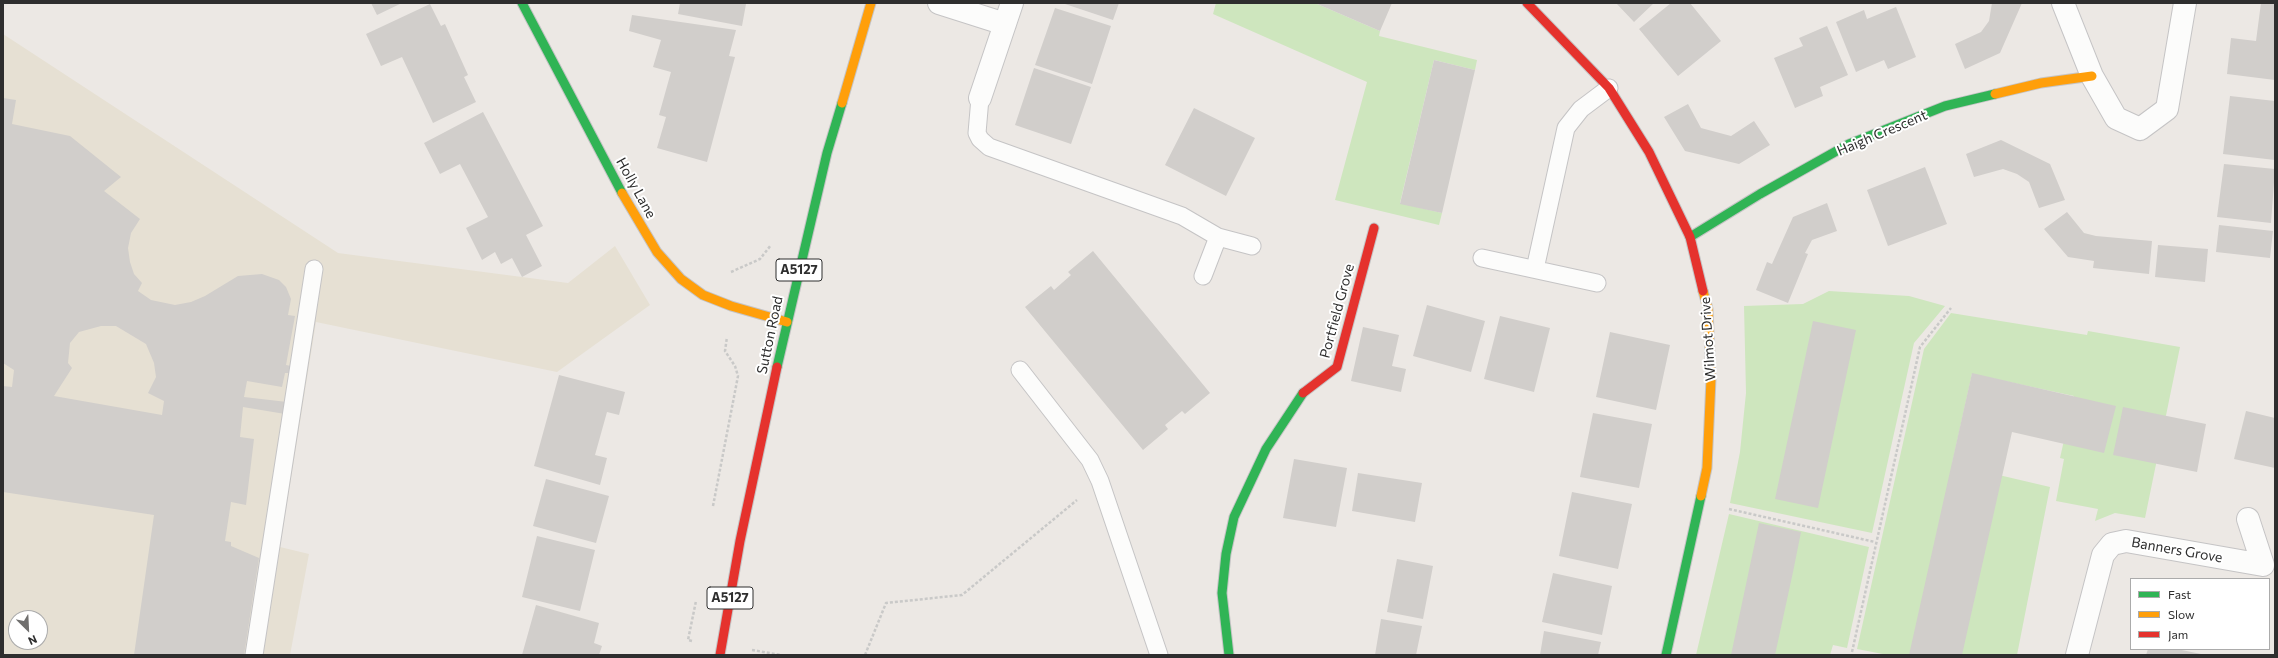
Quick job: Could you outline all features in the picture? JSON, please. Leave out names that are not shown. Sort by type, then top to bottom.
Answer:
[{"type":"street","name":"Holly Lane","points":[[522,3],[621,192],[657,252],[681,279],[703,295],[731,306],[787,322]]},
{"type":"street","name":"Sutton Road","points":[[720,655],[740,541],[787,322],[827,153],[871,3]]},
{"type":"street","points":[[939,3],[1005,24]]},
{"type":"street","points":[[980,98],[1012,3]]},
{"type":"street","name":"Wilmot Drive","points":[[1527,3],[1609,88],[1649,152],[1690,238],[1708,309],[1711,379],[1707,468],[1666,655]]},
{"type":"street","points":[[2063,3],[2092,76],[2116,118],[2140,129],[2167,109],[2185,3]]},
{"type":"street","name":"Haigh Crescent","points":[[1690,238],[1760,194],[1849,144],[1945,106],[2041,83],[2092,76]]},
{"type":"street","name":"Portfield Grove","points":[[1229,655],[1225,632],[1222,593],[1226,554],[1234,517],[1266,449],[1301,395],[1338,367],[1374,228]]},
{"type":"street","name":"Banners Grove","points":[[2077,655],[2103,555],[2112,544],[2126,541],[2263,572],[2248,519]]},
{"type":"lane","points":[[1535,268],[1566,128],[1581,109],[1609,88]]},
{"type":"lane","points":[[980,98],[976,133],[980,140],[989,147],[1182,216],[1218,237],[1252,246]]},
{"type":"lane","points":[[1203,276],[1218,237]]},
{"type":"lane","points":[[1482,258],[1535,268],[1597,283]]},
{"type":"lane","points":[[254,655],[314,270]]},
{"type":"lane","points":[[1020,370],[1090,460],[1100,481],[1159,655]]},
{"type":"path","points":[[1852,652],[1875,542],[1920,347],[1951,308]]},
{"type":"path","points":[[865,655],[886,602],[962,595],[1100,481]]},
{"type":"path","points":[[1699,502],[1875,542]]},
{"type":"shaded area","points":[[3,34],[338,253],[568,283],[615,246],[650,305],[557,372],[316,322],[280,547],[309,554],[290,655],[3,655]]},
{"type":"green space","points":[[1216,3],[1315,3],[1380,31],[1379,36],[1477,60],[1475,70],[1434,60],[1400,203],[1442,213],[1439,225],[1335,200],[1367,82],[1213,14]]},
{"type":"green space","points":[[1829,291],[1909,296],[1945,306],[1914,343],[1872,533],[1730,503],[1740,452],[1746,393],[1744,306],[1803,304]]},
{"type":"green space","points":[[1951,313],[2087,335],[2088,331],[2180,347],[2145,518],[2115,513],[2095,521],[2098,509],[2056,501],[2064,459],[2060,458],[2074,396],[1972,374],[1952,464],[2050,487],[2017,655],[1888,655],[1857,649],[1924,349]]},
{"type":"green space","points":[[1729,514],[1869,547],[1847,648],[1833,645],[1830,655],[1696,655]]},
{"type":"building","points":[[371,3],[402,3],[377,15]]},
{"type":"building","points":[[680,3],[746,4],[742,26],[678,14]]},
{"type":"building","points":[[1062,3],[1119,3],[1113,20]]},
{"type":"building","points":[[1315,3],[1392,3],[1380,31]]},
{"type":"building","points":[[1616,3],[1654,3],[1634,22]]},
{"type":"building","points":[[1671,3],[1690,3],[1721,41],[1678,76],[1639,29]]},
{"type":"building","points":[[1992,3],[2022,3],[2000,53],[1965,69],[1955,44],[1981,32],[1989,21]]},
{"type":"building","points":[[2261,3],[2275,3],[2275,80],[2227,74],[2231,38],[2256,41]]},
{"type":"building","points":[[430,4],[441,26],[445,24],[468,75],[464,77],[476,102],[433,123],[402,57],[381,66],[366,34]]},
{"type":"building","points":[[1896,7],[1916,57],[1888,69],[1884,60],[1856,72],[1836,22],[1864,10],[1867,19]]},
{"type":"building","points":[[1055,8],[1111,26],[1092,84],[1035,65]]},
{"type":"building","points":[[632,15],[736,30],[729,56],[735,57],[707,162],[657,148],[666,117],[659,115],[671,72],[653,67],[661,40],[629,31]]},
{"type":"building","points":[[1827,26],[1848,75],[1820,87],[1823,96],[1795,108],[1774,58],[1803,46],[1799,38]]},
{"type":"building","points":[[1434,60],[1475,70],[1442,213],[1400,204]]},
{"type":"building","points":[[1034,68],[1091,87],[1071,144],[1015,125]]},
{"type":"building","points":[[2230,96],[2275,101],[2275,160],[2223,154]]},
{"type":"building","points":[[3,98],[16,100],[12,124],[70,136],[121,177],[104,191],[140,219],[131,233],[128,248],[134,274],[142,283],[138,291],[151,300],[175,305],[191,302],[205,296],[238,276],[262,274],[279,280],[286,287],[291,299],[288,315],[295,316],[286,365],[291,366],[290,373],[285,373],[282,387],[247,381],[244,397],[287,402],[285,414],[243,407],[240,437],[254,439],[246,505],[231,502],[225,541],[231,542],[231,546],[259,558],[244,655],[134,655],[154,515],[3,492],[3,386],[12,387],[14,370],[3,363]],"holes":[[[101,326],[116,326],[146,344],[154,363],[156,377],[148,393],[164,401],[162,415],[54,396],[72,368],[68,363],[70,343],[79,332]]]},
{"type":"building","points":[[1688,104],[1701,128],[1731,136],[1754,121],[1770,145],[1739,164],[1685,151],[1664,117]]},
{"type":"building","points":[[1194,108],[1255,138],[1226,196],[1165,165]]},
{"type":"building","points":[[483,112],[543,226],[526,235],[542,266],[522,277],[512,258],[501,264],[495,252],[482,260],[466,228],[488,217],[460,164],[440,174],[424,143]]},
{"type":"building","points":[[2001,140],[2050,164],[2065,200],[2039,208],[2029,182],[2017,174],[2003,169],[1974,177],[1966,154]]},
{"type":"building","points":[[2224,164],[2275,169],[2271,223],[2217,217]]},
{"type":"building","points":[[1925,167],[1947,224],[1888,246],[1867,190]]},
{"type":"building","points":[[1827,203],[1837,231],[1812,240],[1805,253],[1808,254],[1788,303],[1756,290],[1767,262],[1772,264],[1793,217]]},
{"type":"building","points":[[2067,212],[2084,233],[2096,236],[2152,241],[2149,274],[2093,268],[2094,261],[2068,257],[2044,229]]},
{"type":"building","points":[[2219,225],[2273,231],[2270,258],[2216,252]]},
{"type":"building","points":[[2158,245],[2208,249],[2205,282],[2155,277]]},
{"type":"building","points":[[1093,251],[1210,393],[1185,414],[1182,411],[1165,425],[1168,429],[1143,450],[1025,307],[1051,286],[1054,290],[1071,275],[1068,272]]},
{"type":"building","points":[[1427,305],[1485,321],[1471,372],[1413,356]]},
{"type":"building","points":[[1500,316],[1550,328],[1534,392],[1484,379]]},
{"type":"building","points":[[1813,321],[1856,330],[1818,508],[1775,499]]},
{"type":"building","points":[[1363,327],[1399,335],[1392,366],[1406,369],[1401,392],[1351,381]]},
{"type":"building","points":[[1610,332],[1670,345],[1656,410],[1596,397]]},
{"type":"building","points":[[1972,373],[2116,406],[2104,453],[2012,432],[1962,655],[1909,655]]},
{"type":"building","points":[[559,375],[625,392],[619,415],[607,412],[595,455],[607,458],[600,485],[534,466]]},
{"type":"building","points":[[2123,407],[2206,424],[2197,472],[2113,455]]},
{"type":"building","points":[[2246,411],[2275,418],[2275,468],[2234,459]]},
{"type":"building","points":[[1593,413],[1652,424],[1639,488],[1580,477]]},
{"type":"building","points":[[1294,459],[1347,468],[1336,527],[1283,518]]},
{"type":"building","points":[[1358,473],[1422,483],[1415,522],[1352,511]]},
{"type":"building","points":[[546,479],[609,496],[596,543],[533,526]]},
{"type":"building","points":[[1572,492],[1632,504],[1618,569],[1559,556]]},
{"type":"building","points":[[1759,523],[1801,532],[1793,572],[1775,655],[1731,655]]},
{"type":"building","points":[[537,536],[595,550],[580,611],[522,597]]},
{"type":"building","points":[[1397,559],[1433,566],[1423,619],[1387,612]]},
{"type":"building","points":[[1553,573],[1612,586],[1602,635],[1542,622]]},
{"type":"building","points":[[536,605],[599,623],[594,643],[602,646],[599,655],[522,655]]},
{"type":"building","points":[[1381,619],[1422,626],[1416,655],[1375,655]]},
{"type":"building","points":[[1544,631],[1601,642],[1598,655],[1540,655]]},
{"type":"building","points":[[2148,650],[2182,650],[2201,654],[2146,655]]},
{"type":"traffic: fast","points":[[522,3],[622,193]]},
{"type":"traffic: fast","points":[[1690,237],[1760,194],[1849,144],[1945,106],[1995,94]]},
{"type":"traffic: fast","points":[[777,367],[827,153],[842,103]]},
{"type":"traffic: fast","points":[[1229,655],[1222,593],[1226,554],[1234,517],[1266,449],[1303,393]]},
{"type":"traffic: fast","points":[[1666,655],[1701,496]]},
{"type":"traffic: slow","points":[[842,103],[871,3]]},
{"type":"traffic: slow","points":[[1995,94],[2041,83],[2092,76]]},
{"type":"traffic: slow","points":[[622,193],[657,252],[681,279],[703,295],[731,306],[787,322]]},
{"type":"traffic: slow","points":[[1701,496],[1707,468],[1711,379],[1708,309],[1703,291]]},
{"type":"traffic: jam","points":[[1527,3],[1609,88],[1649,152],[1690,237],[1703,291]]},
{"type":"traffic: jam","points":[[1303,393],[1337,367],[1374,228]]},
{"type":"traffic: jam","points":[[720,655],[740,541],[777,367]]}]
